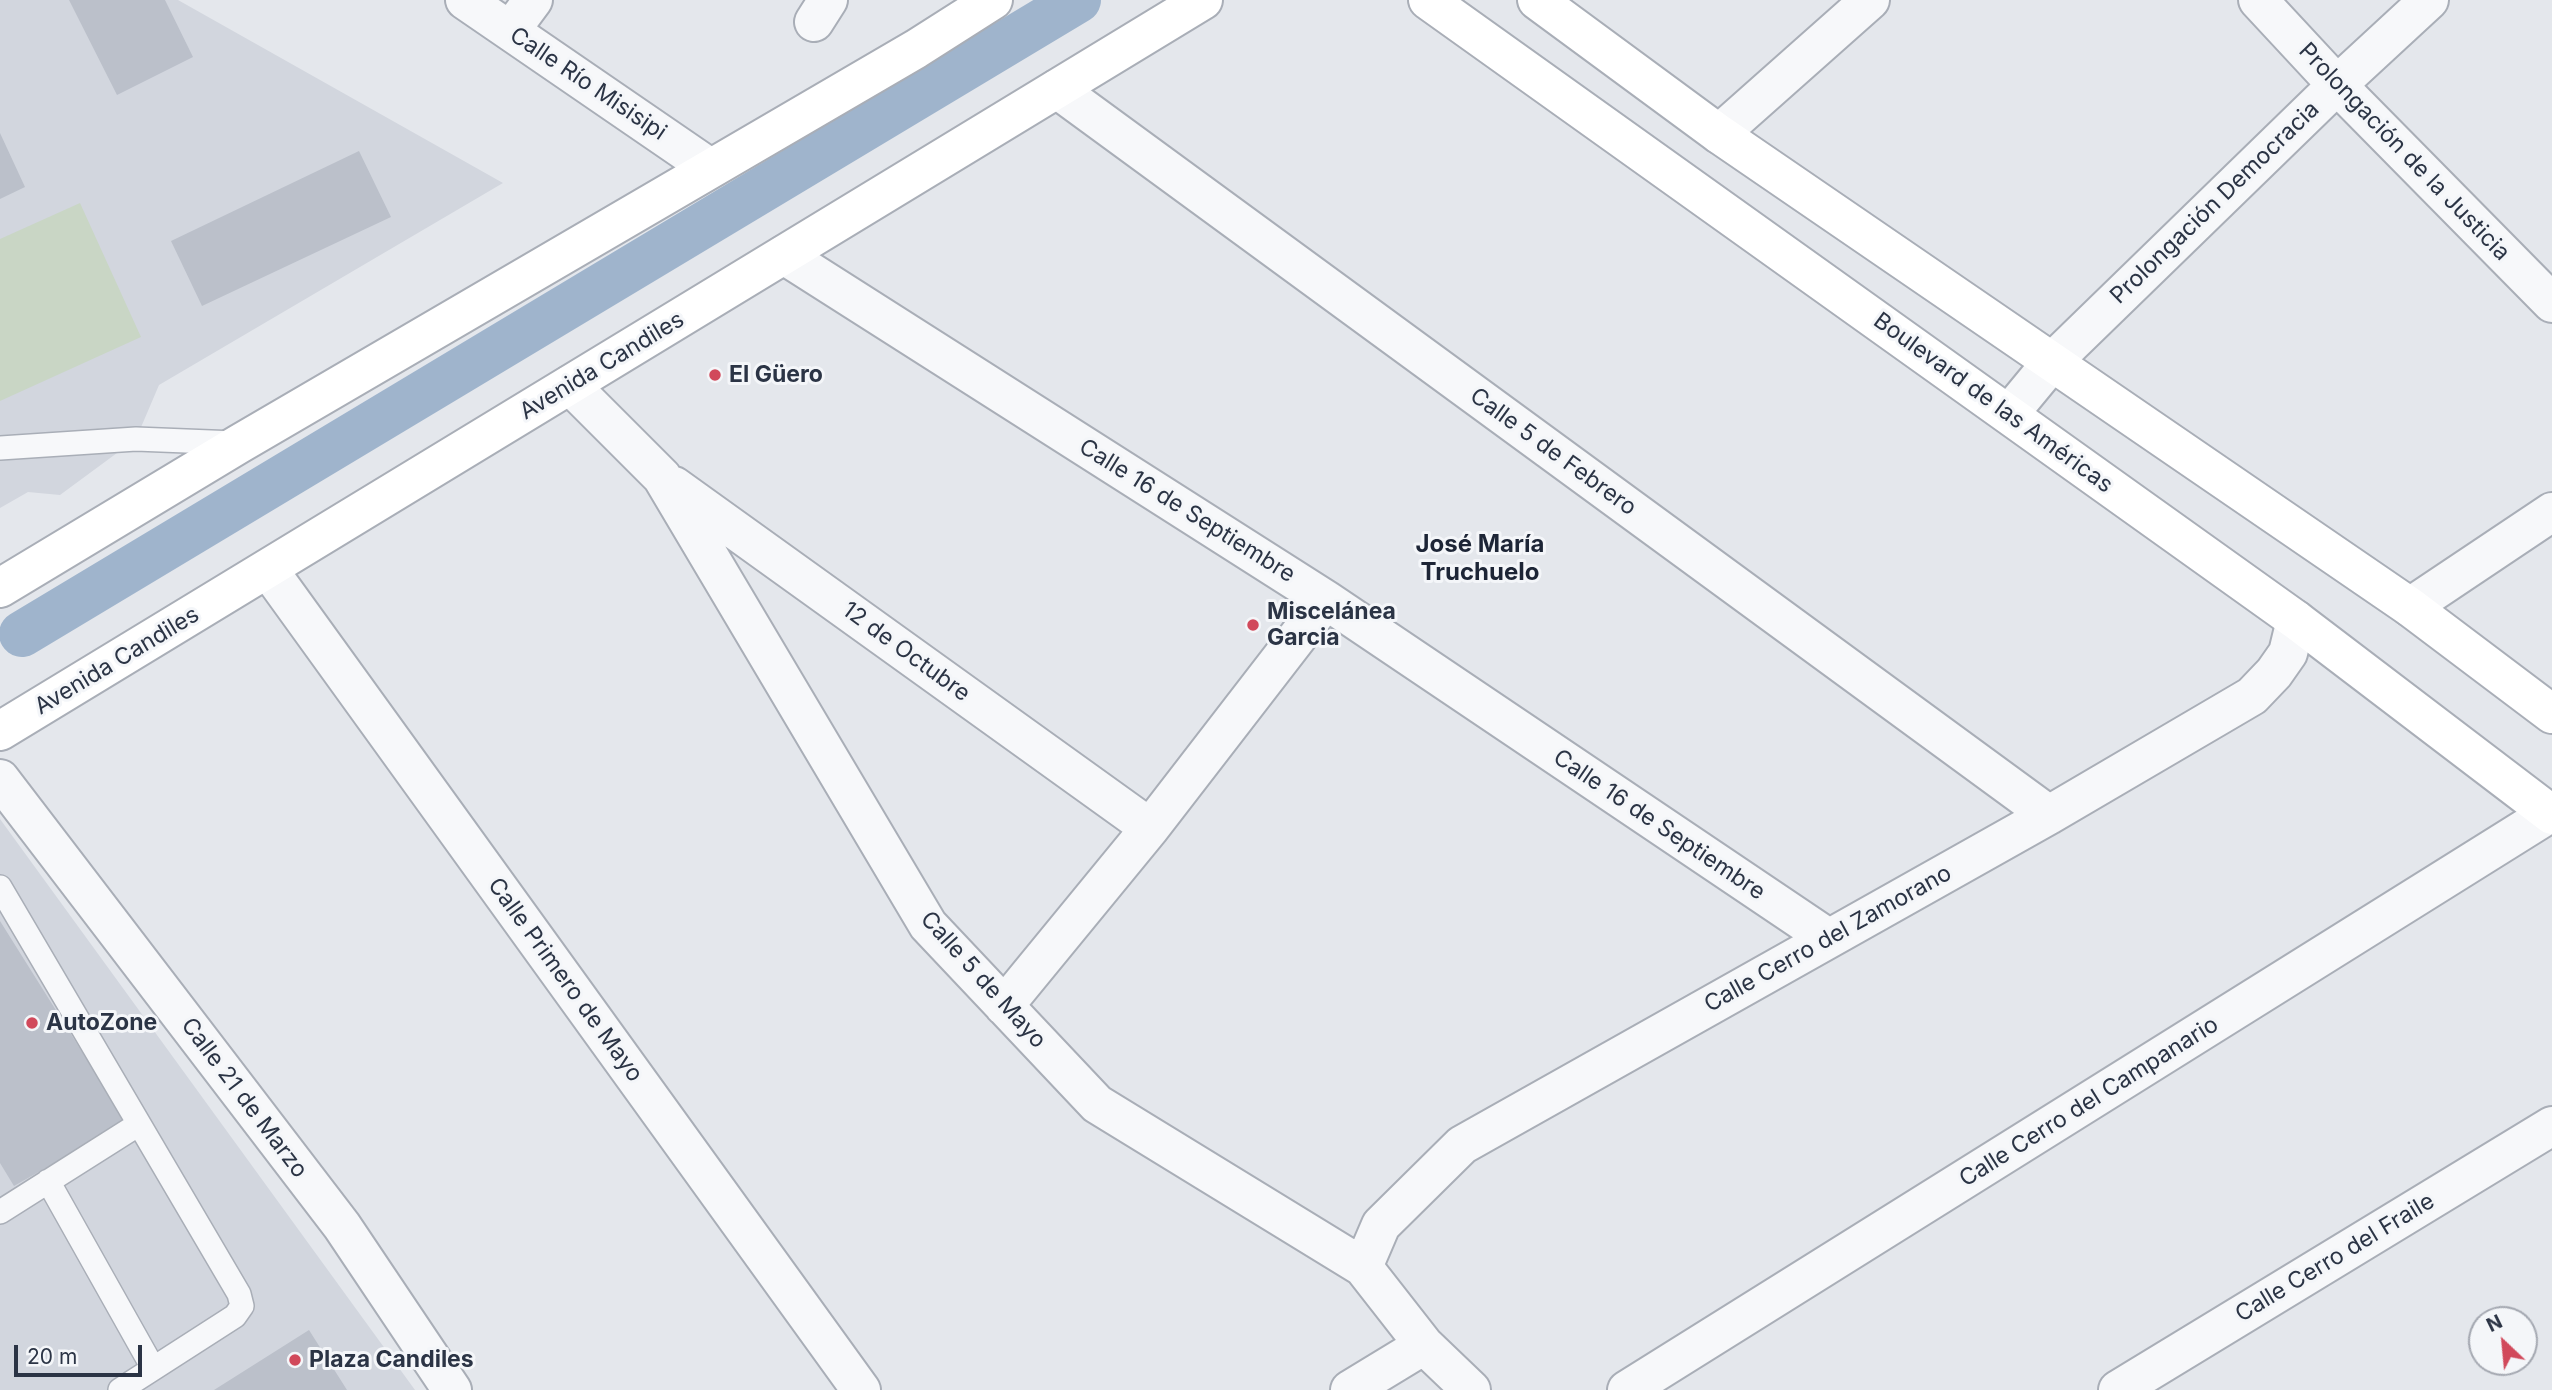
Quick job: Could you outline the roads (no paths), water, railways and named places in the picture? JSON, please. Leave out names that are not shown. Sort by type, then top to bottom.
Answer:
[{"type":"main road","points":[[0,588],[239,443],[916,49],[993,0]]},
{"type":"main road","name":"Avenida Candiles","points":[[0,732],[1203,0]]},
{"type":"main road","name":"Boulevard de las Américas","points":[[1428,0],[2296,620],[2551,814]]},
{"type":"main road","points":[[1537,0],[1718,134],[2410,607],[2552,714]]},
{"type":"street","name":"Calle Río Misisipi","points":[[464,0],[710,168]]},
{"type":"street","points":[[510,31],[533,0]]},
{"type":"street","points":[[1718,134],[1870,0]]},
{"type":"street","name":"Prolongación de la Justicia","points":[[2258,0],[2337,85],[2552,303]]},
{"type":"street","name":"Prolongación Democracia","points":[[2009,414],[2052,362],[2337,85],[2429,0]]},
{"type":"street","name":"Calle 5 de Febrero","points":[[1057,89],[2049,815]]},
{"type":"street","name":"Calle 16 de Septiembre","points":[[784,255],[1326,600],[1828,939]]},
{"type":"street","name":"Calle 5 de Mayo","points":[[570,385],[662,477],[928,925],[1097,1104],[1363,1267],[1424,1345],[1471,1390]]},
{"type":"street","name":"12 de Octubre","points":[[662,477],[1150,828]]},
{"type":"street","points":[[2410,607],[2552,512]]},
{"type":"street","name":"Calle Primero de Mayo","points":[[268,569],[861,1390]]},
{"type":"street","points":[[1004,1006],[1150,828],[1326,600]]},
{"type":"street","name":"Calle Cerro del Zamorano","points":[[1363,1267],[1381,1225],[1462,1145],[2049,815],[2252,696],[2274,673],[2288,653],[2296,620]]},
{"type":"street","name":"Calle 21 de Marzo","points":[[0,779],[342,1226],[452,1390]]},
{"type":"street","name":"Calle Cerro del Campanario","points":[[1628,1390],[2551,814]]},
{"type":"street","name":"Calle Cerro del Fraile","points":[[2118,1390],[2552,1126]]},
{"type":"street","points":[[1350,1390],[1424,1345]]},
{"type":"lane","points":[[0,448],[135,439],[239,443]]},
{"type":"lane","points":[[0,887],[239,1294],[242,1306],[235,1316],[120,1390]]},
{"type":"lane","points":[[0,1212],[139,1124]]},
{"type":"lane","points":[[48,1181],[153,1368]]},
{"type":"waterway","points":[[22,634],[1078,0]]},
{"type":"place","name":"El Güero","points":[[715,375]]},
{"type":"place","name":"Miscelánea Garcia","points":[[1253,625]]},
{"type":"place","name":"AutoZone","points":[[32,1023]]},
{"type":"place","name":"Plaza Candiles","points":[[295,1360]]},
{"type":"district","name":"José María Truchuelo","points":[[1480,559]]}]
